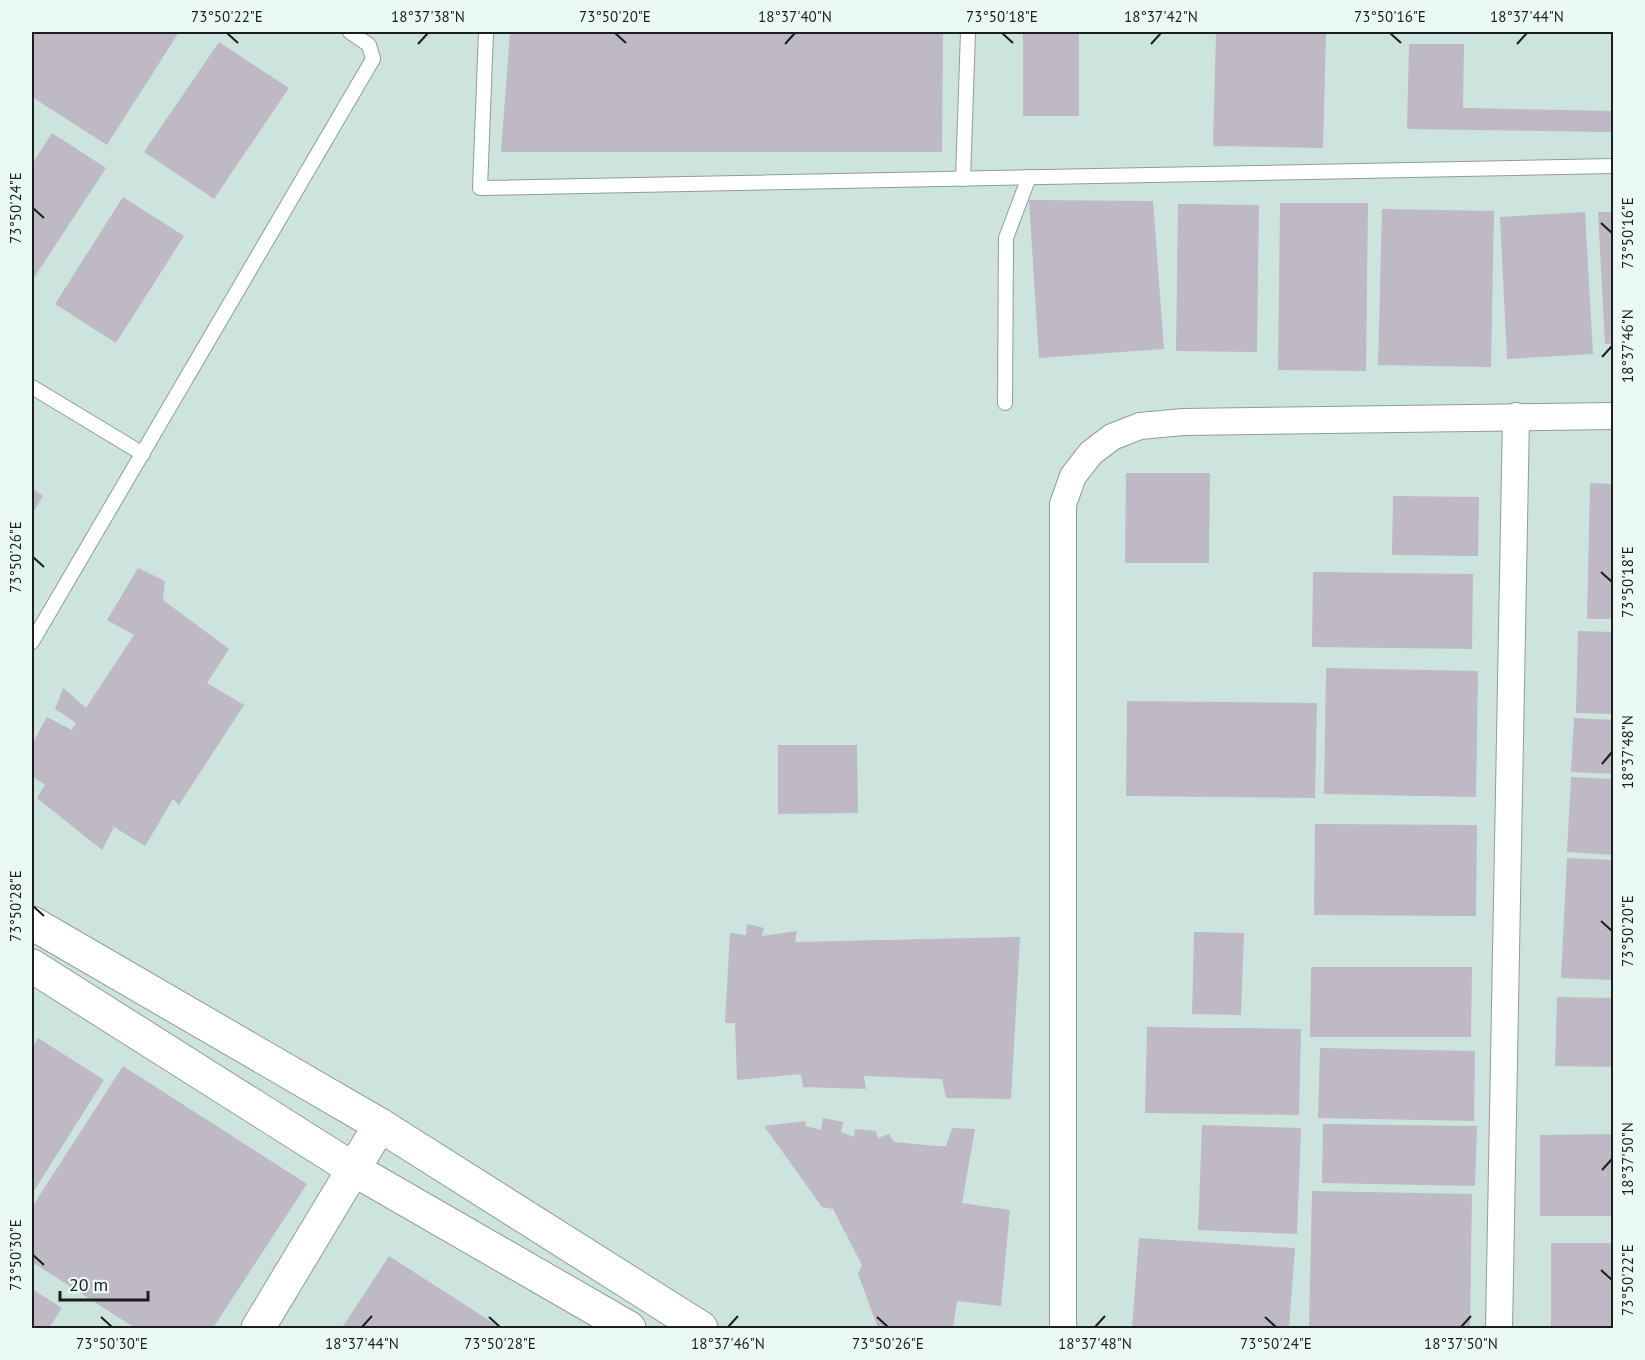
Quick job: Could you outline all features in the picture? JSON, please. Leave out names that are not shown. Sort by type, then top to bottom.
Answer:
[{"type":"street","points":[[1499,1329],[1516,416]]},
{"type":"street","points":[[1063,1329],[1063,504],[1073,476],[1090,453],[1112,437],[1140,426],[1184,422],[1614,416]]},
{"type":"street","points":[[32,922],[380,1125],[701,1329]]},
{"type":"street","points":[[32,966],[354,1169],[629,1329]]},
{"type":"street","points":[[258,1329],[380,1125]]},
{"type":"lane","points":[[32,642],[374,59],[369,45],[350,32]]},
{"type":"lane","points":[[486,32],[480,188],[1614,166]]},
{"type":"lane","points":[[963,179],[968,32]]},
{"type":"lane","points":[[1005,403],[1006,238],[1029,177]]},
{"type":"lane","points":[[32,387],[143,454]]},
{"type":"shaded area","points":[[32,32],[1613,32],[1613,1328],[32,1328]]},
{"type":"building","points":[[32,32],[179,32],[107,145],[32,97]]},
{"type":"building","points":[[510,32],[943,32],[942,152],[501,152]]},
{"type":"building","points":[[1023,32],[1079,32],[1079,116],[1023,116]]},
{"type":"building","points":[[1216,32],[1326,32],[1323,148],[1213,146]]},
{"type":"building","points":[[219,42],[289,88],[214,199],[144,152]]},
{"type":"building","points":[[1409,44],[1464,44],[1463,108],[1614,111],[1614,132],[1407,129]]},
{"type":"building","points":[[52,133],[106,168],[32,281],[32,164]]},
{"type":"building","points":[[123,197],[184,236],[116,343],[55,304]]},
{"type":"building","points":[[1029,200],[1153,201],[1164,349],[1039,358]]},
{"type":"building","points":[[1280,203],[1368,203],[1366,371],[1278,370]]},
{"type":"building","points":[[1178,204],[1259,205],[1257,352],[1176,351]]},
{"type":"building","points":[[1382,209],[1494,211],[1491,367],[1378,365]]},
{"type":"building","points":[[1585,212],[1593,354],[1507,359],[1500,217]]},
{"type":"building","points":[[1598,212],[1614,212],[1614,343],[1605,344]]},
{"type":"building","points":[[1126,473],[1210,473],[1209,563],[1125,563]]},
{"type":"building","points":[[1590,483],[1614,484],[1614,619],[1587,619]]},
{"type":"building","points":[[32,488],[43,496],[32,514]]},
{"type":"building","points":[[1393,496],[1479,497],[1478,556],[1392,555]]},
{"type":"building","points":[[138,568],[165,581],[163,600],[229,649],[207,683],[244,705],[179,805],[173,799],[145,846],[114,827],[102,850],[37,798],[45,785],[32,776],[32,744],[47,717],[72,730],[76,723],[55,709],[63,688],[86,708],[134,635],[107,620]]},
{"type":"building","points":[[1313,572],[1473,574],[1472,649],[1312,647]]},
{"type":"building","points":[[1578,631],[1614,632],[1614,714],[1576,713]]},
{"type":"building","points":[[1326,668],[1478,671],[1476,797],[1324,794]]},
{"type":"building","points":[[1127,701],[1317,703],[1315,798],[1126,796]]},
{"type":"building","points":[[1574,718],[1614,720],[1614,774],[1571,772]]},
{"type":"building","points":[[778,745],[857,745],[858,813],[778,814]]},
{"type":"building","points":[[1571,777],[1614,779],[1614,855],[1567,852]]},
{"type":"building","points":[[1315,824],[1477,825],[1476,916],[1314,915]]},
{"type":"building","points":[[1567,858],[1614,860],[1614,980],[1561,978]]},
{"type":"building","points":[[747,924],[764,928],[762,936],[797,931],[795,942],[1020,937],[1011,1099],[946,1098],[942,1079],[864,1076],[866,1089],[803,1087],[801,1074],[737,1080],[735,1023],[725,1023],[730,933],[746,935]]},
{"type":"building","points":[[1194,932],[1244,933],[1241,1015],[1192,1014]]},
{"type":"building","points":[[1311,967],[1472,967],[1471,1037],[1310,1037]]},
{"type":"building","points":[[1557,997],[1614,998],[1614,1067],[1555,1066]]},
{"type":"building","points":[[1147,1027],[1301,1029],[1299,1115],[1145,1113]]},
{"type":"building","points":[[38,1038],[104,1080],[32,1194],[32,1048]]},
{"type":"building","points":[[1320,1048],[1475,1051],[1474,1121],[1318,1118]]},
{"type":"building","points":[[123,1066],[307,1184],[213,1328],[135,1328],[32,1262],[32,1207]]},
{"type":"building","points":[[823,1118],[843,1122],[841,1132],[854,1137],[855,1129],[876,1131],[878,1138],[889,1134],[894,1142],[936,1146],[946,1146],[952,1128],[975,1129],[962,1203],[1010,1210],[1001,1306],[957,1301],[953,1328],[878,1328],[858,1274],[862,1265],[833,1209],[822,1207],[764,1126],[805,1121],[806,1126],[821,1130]]},
{"type":"building","points":[[1323,1124],[1477,1126],[1475,1186],[1322,1183]]},
{"type":"building","points":[[1202,1125],[1301,1128],[1297,1234],[1198,1230]]},
{"type":"building","points":[[1614,1134],[1614,1216],[1540,1216],[1540,1135]]},
{"type":"building","points":[[1312,1191],[1472,1194],[1470,1328],[1309,1328]]},
{"type":"building","points":[[1139,1238],[1295,1248],[1289,1328],[1132,1328]]},
{"type":"building","points":[[1551,1243],[1614,1243],[1614,1328],[1551,1328]]},
{"type":"building","points":[[389,1256],[501,1328],[342,1328]]},
{"type":"building","points":[[32,1289],[62,1308],[49,1328],[32,1328]]}]
